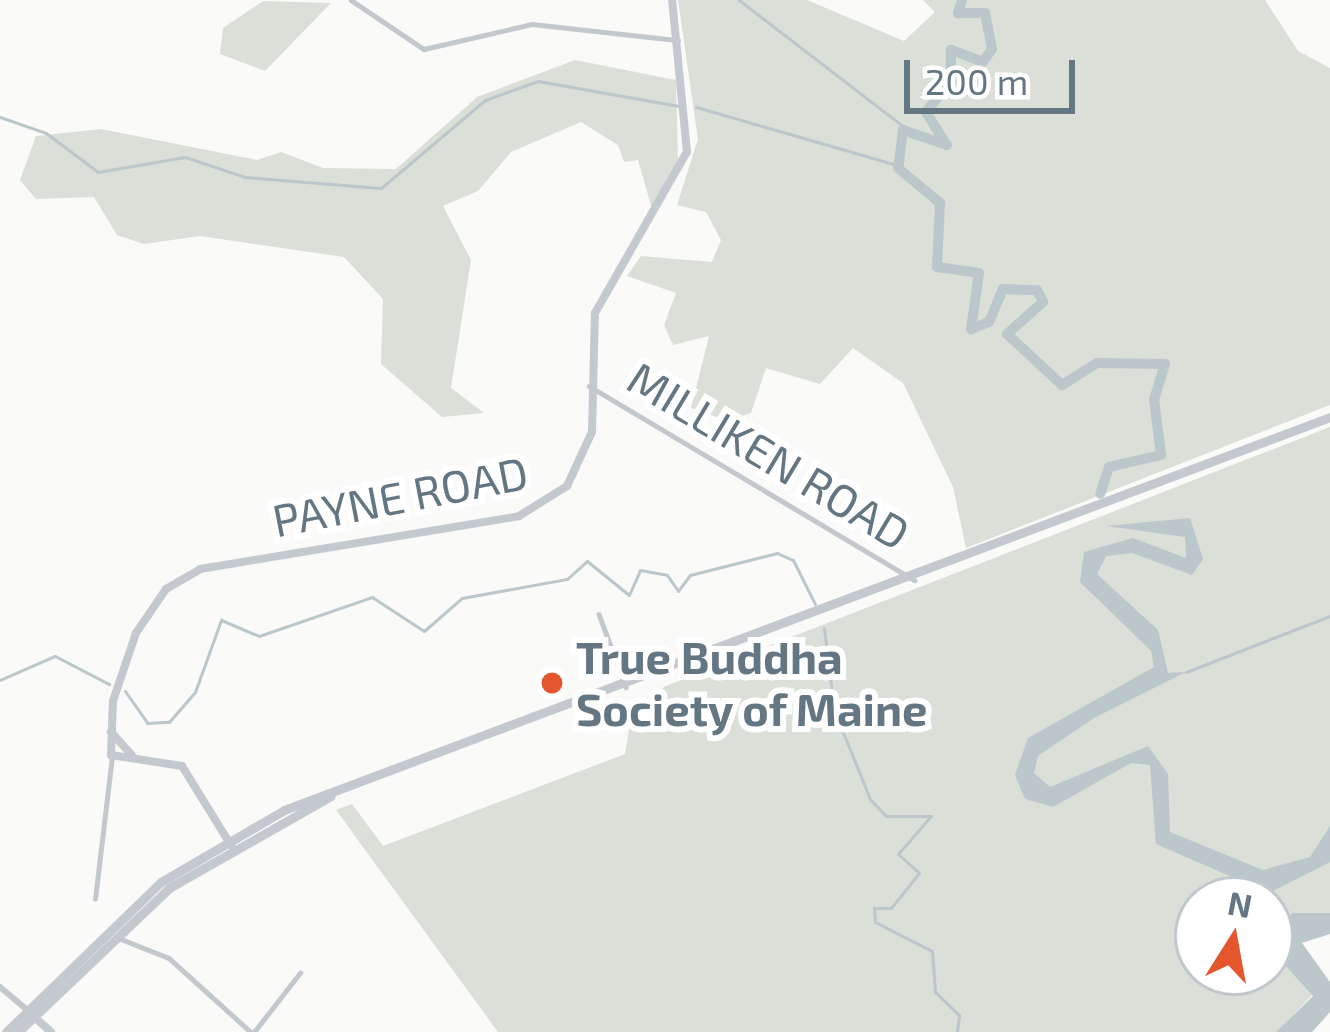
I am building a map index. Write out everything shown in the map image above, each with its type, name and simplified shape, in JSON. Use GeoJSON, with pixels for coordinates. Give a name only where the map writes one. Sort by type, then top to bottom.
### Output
{"type":"FeatureCollection","features":[{"type":"Feature","properties":{"kind":"main road","name":"PAYNE ROAD"},"geometry":{"type":"LineString","coordinates":[[112,757],[109,727],[132,643],[176,581],[541,507],[586,456],[595,313],[687,152],[672,0]]}},
{"type":"Feature","properties":{"kind":"main road"},"geometry":{"type":"LineString","coordinates":[[18,1032],[29,1013],[113,928],[230,842],[331,796],[915,580],[1330,417]]}},
{"type":"Feature","properties":{"kind":"main road"},"geometry":{"type":"LineString","coordinates":[[109,727],[140,758]]}},
{"type":"Feature","properties":{"kind":"main road"},"geometry":{"type":"LineString","coordinates":[[112,757],[140,758],[187,771],[230,842]]}},
{"type":"Feature","properties":{"kind":"main road"},"geometry":{"type":"LineString","coordinates":[[6,1032],[50,998],[113,928]]}},
{"type":"Feature","properties":{"kind":"main road"},"geometry":{"type":"LineString","coordinates":[[50,998],[54,1030]]}},
{"type":"Feature","properties":{"kind":"main road"},"geometry":{"type":"LineString","coordinates":[[29,1013],[54,1030]]}},
{"type":"Feature","properties":{"kind":"street"},"geometry":{"type":"LineString","coordinates":[[351,0],[428,49],[532,24],[678,40]]}},
{"type":"Feature","properties":{"kind":"street","name":"MILLIKEN ROAD"},"geometry":{"type":"LineString","coordinates":[[589,386],[915,580]]}},
{"type":"Feature","properties":{"kind":"street"},"geometry":{"type":"LineString","coordinates":[[599,614],[626,687]]}},
{"type":"Feature","properties":{"kind":"street"},"geometry":{"type":"LineString","coordinates":[[95,899],[112,757]]}},
{"type":"Feature","properties":{"kind":"street"},"geometry":{"type":"LineString","coordinates":[[113,928],[131,943],[169,958],[253,1032],[299,973]]}},
{"type":"Feature","properties":{"kind":"street"},"geometry":{"type":"LineString","coordinates":[[0,987],[29,1013]]}},
{"type":"Feature","properties":{"kind":"shaded area"},"geometry":{"type":"Polygon","coordinates":[[[678,0],[807,0],[904,41],[935,12],[923,0],[1265,0],[1298,51],[1330,68],[1330,405],[966,548],[953,487],[903,383],[853,348],[820,384],[766,368],[751,413],[728,421],[691,408],[709,336],[673,345],[664,325],[676,293],[627,276],[641,256],[712,262],[721,240],[706,212],[677,205],[698,139],[678,0]]]}},
{"type":"Feature","properties":{"kind":"shaded area"},"geometry":{"type":"Polygon","coordinates":[[[263,1],[331,3],[265,71],[220,54],[223,28],[263,1]]]}},
{"type":"Feature","properties":{"kind":"shaded area"},"geometry":{"type":"Polygon","coordinates":[[[575,60],[676,80],[678,162],[652,209],[638,160],[624,162],[618,145],[581,122],[511,152],[478,191],[443,206],[471,260],[451,388],[484,413],[442,417],[381,364],[383,299],[344,257],[200,236],[144,244],[117,235],[94,197],[36,199],[20,180],[36,136],[101,129],[257,160],[281,152],[323,168],[396,169],[477,97],[575,60]]]}},
{"type":"Feature","properties":{"kind":"shaded area"},"geometry":{"type":"Polygon","coordinates":[[[1330,427],[1330,913],[1294,919],[1294,876],[1174,876],[1174,996],[1294,996],[1294,964],[1314,993],[1277,1032],[498,1032],[336,810],[352,804],[383,846],[625,754],[633,706],[666,686],[1330,427]]]}},
{"type":"Feature","properties":{"kind":"shaded area"},"geometry":{"type":"Polygon","coordinates":[[[1190,518],[1203,559],[1192,575],[1132,553],[1106,556],[1097,574],[1158,630],[1168,673],[1186,672],[1094,718],[1038,756],[1034,773],[1050,787],[1148,746],[1168,774],[1170,832],[1263,870],[1310,857],[1330,826],[1330,862],[1294,880],[1294,876],[1230,876],[1156,844],[1150,765],[1131,763],[1053,807],[1025,799],[1015,775],[1028,738],[1154,667],[1151,651],[1080,582],[1084,552],[1133,538],[1186,558],[1185,537],[1107,526],[1190,518]]]}},
{"type":"Feature","properties":{"kind":"shaded area"},"geometry":{"type":"Polygon","coordinates":[[[1294,913],[1330,913],[1330,934],[1302,943],[1330,982],[1330,1012],[1312,1032],[1276,1032],[1313,996],[1294,975],[1294,913]]]}},
{"type":"Feature","properties":{"kind":"waterway"},"geometry":{"type":"LineString","coordinates":[[739,0],[909,131]]}},
{"type":"Feature","properties":{"kind":"waterway"},"geometry":{"type":"LineString","coordinates":[[962,0],[958,13],[985,13],[992,49],[983,62],[951,50],[951,81],[926,112],[947,145],[903,130],[898,168],[940,203],[937,267],[979,273],[971,329],[989,322],[1003,289],[1037,290],[1043,302],[1007,334],[1062,385],[1097,363],[1165,364],[1154,399],[1161,455],[1109,467],[1100,494]]}},
{"type":"Feature","properties":{"kind":"waterway"},"geometry":{"type":"LineString","coordinates":[[0,117],[46,133],[98,172],[185,157],[245,177],[381,188],[485,100],[538,81],[679,106]]}},
{"type":"Feature","properties":{"kind":"waterway"},"geometry":{"type":"LineString","coordinates":[[696,107],[897,165]]}},
{"type":"Feature","properties":{"kind":"waterway"},"geometry":{"type":"LineString","coordinates":[[125,691],[147,723],[169,722],[195,692],[221,620],[259,636],[372,597],[424,631],[462,598],[567,579],[587,561],[629,595],[640,570],[667,575],[678,591],[690,575],[777,553],[793,560],[815,604]]}},
{"type":"Feature","properties":{"kind":"waterway"},"geometry":{"type":"LineString","coordinates":[[1186,672],[1330,616]]}},
{"type":"Feature","properties":{"kind":"waterway"},"geometry":{"type":"LineString","coordinates":[[824,628],[834,710],[870,799],[886,816],[931,816],[898,854],[919,873],[891,908],[874,908],[875,922],[932,951],[935,992],[959,1015],[957,1032]]}},
{"type":"Feature","properties":{"kind":"waterway"},"geometry":{"type":"LineString","coordinates":[[0,680],[55,656],[109,684]]}},
{"type":"Feature","properties":{"kind":"place","name":"True Buddha Society of Maine"},"geometry":{"type":"Point","coordinates":[552,683]}}]}
